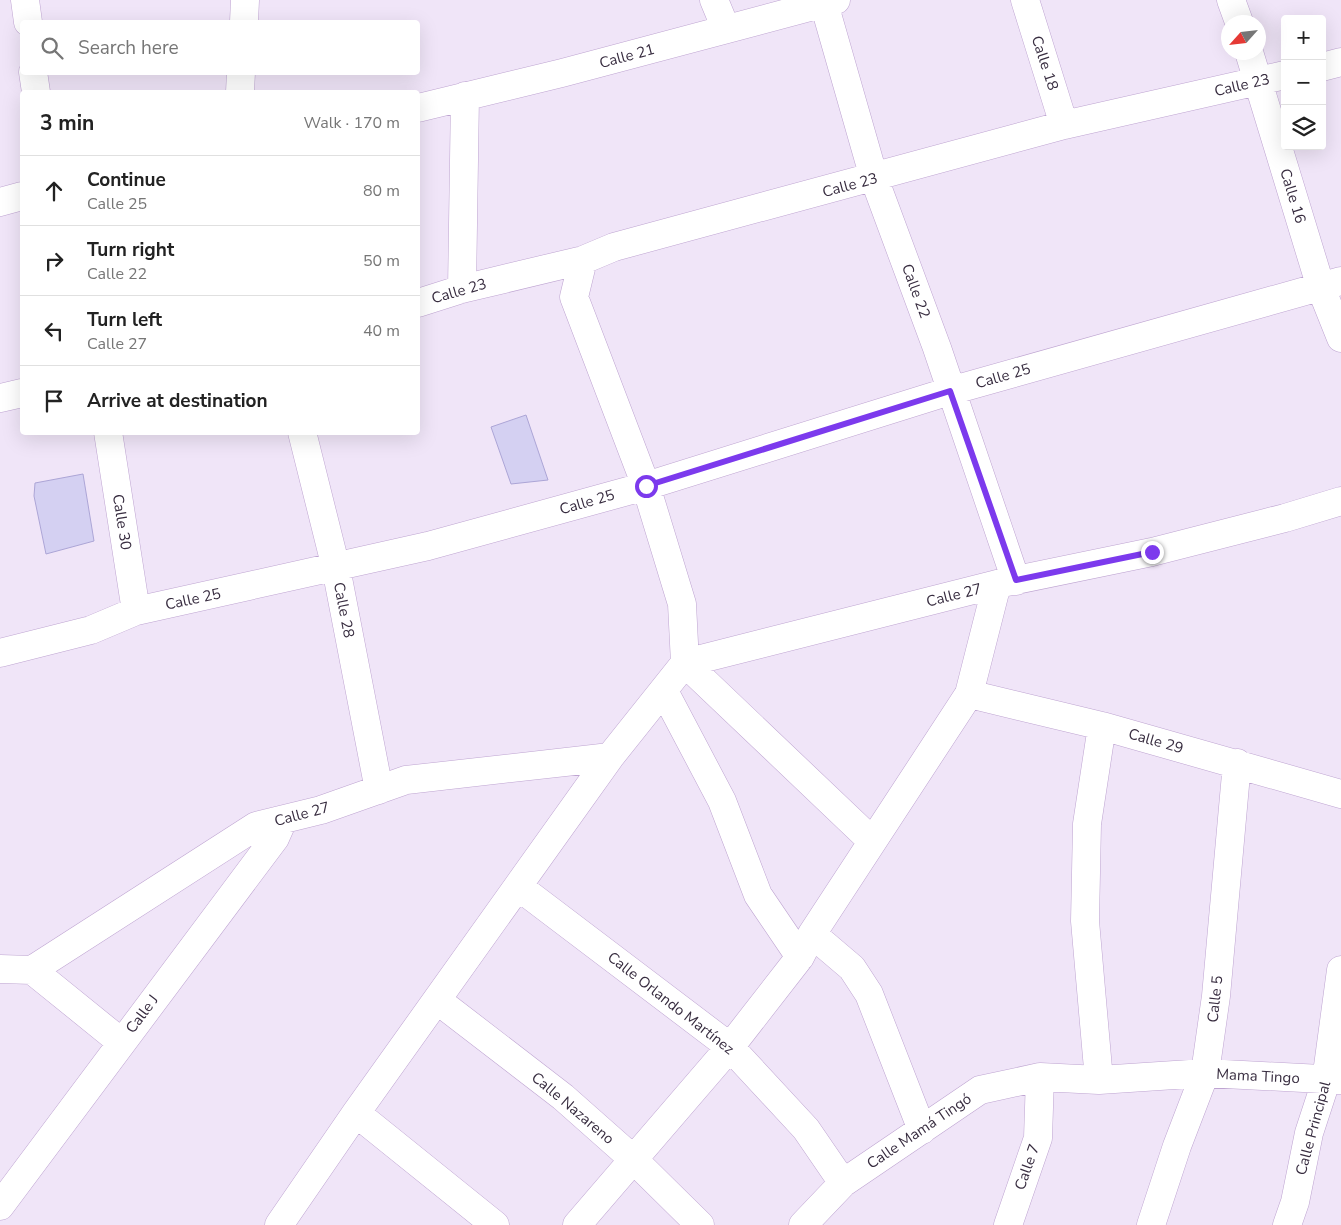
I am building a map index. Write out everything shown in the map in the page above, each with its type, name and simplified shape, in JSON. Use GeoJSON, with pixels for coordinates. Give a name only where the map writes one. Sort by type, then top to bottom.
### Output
{"type":"FeatureCollection","features":[{"type":"Feature","properties":{"kind":"street"},"geometry":{"type":"LineString","coordinates":[[25,0],[28,20]]}},
{"type":"Feature","properties":{"kind":"street"},"geometry":{"type":"LineString","coordinates":[[244,20],[245,0]]}},
{"type":"Feature","properties":{"kind":"street"},"geometry":{"type":"LineString","coordinates":[[714,0],[726,29]]}},
{"type":"Feature","properties":{"kind":"street","name":"Calle 18"},"geometry":{"type":"LineString","coordinates":[[1025,0],[1064,125]]}},
{"type":"Feature","properties":{"kind":"street"},"geometry":{"type":"LineString","coordinates":[[1231,0],[1236,15]]}},
{"type":"Feature","properties":{"kind":"street","name":"Calle 21"},"geometry":{"type":"LineString","coordinates":[[420,107],[562,73],[827,1]]}},
{"type":"Feature","properties":{"kind":"street","name":"Calle 22"},"geometry":{"type":"LineString","coordinates":[[827,1],[874,178],[937,348],[1006,582]]}},
{"type":"Feature","properties":{"kind":"street","name":"Calle 16"},"geometry":{"type":"LineString","coordinates":[[1251,60],[1331,284],[1341,338]]}},
{"type":"Feature","properties":{"kind":"street"},"geometry":{"type":"LineString","coordinates":[[1326,65],[1341,62]]}},
{"type":"Feature","properties":{"kind":"street"},"geometry":{"type":"LineString","coordinates":[[33,75],[36,90]]}},
{"type":"Feature","properties":{"kind":"street"},"geometry":{"type":"LineString","coordinates":[[240,90],[241,75]]}},
{"type":"Feature","properties":{"kind":"street","name":"Calle 23"},"geometry":{"type":"LineString","coordinates":[[420,302],[462,289],[582,260],[614,248],[1064,125],[1281,76]]}},
{"type":"Feature","properties":{"kind":"street"},"geometry":{"type":"LineString","coordinates":[[462,289],[465,96]]}},
{"type":"Feature","properties":{"kind":"street"},"geometry":{"type":"LineString","coordinates":[[0,202],[20,197]]}},
{"type":"Feature","properties":{"kind":"street"},"geometry":{"type":"LineString","coordinates":[[280,1225],[356,1113],[610,758],[685,663],[682,604],[646,486],[574,297],[582,260]]}},
{"type":"Feature","properties":{"kind":"street","name":"Calle 25"},"geometry":{"type":"LineString","coordinates":[[0,653],[90,630],[136,612],[428,546],[646,486],[950,391],[1331,284]]}},
{"type":"Feature","properties":{"kind":"street"},"geometry":{"type":"LineString","coordinates":[[0,398],[20,393]]}},
{"type":"Feature","properties":{"kind":"street","name":"Calle 30"},"geometry":{"type":"LineString","coordinates":[[108,435],[136,612]]}},
{"type":"Feature","properties":{"kind":"street","name":"Calle 28"},"geometry":{"type":"LineString","coordinates":[[303,435],[336,568],[379,790]]}},
{"type":"Feature","properties":{"kind":"street","name":"Calle 27"},"geometry":{"type":"LineString","coordinates":[[685,663],[1006,582],[1152,552],[1285,518],[1341,501]]}},
{"type":"Feature","properties":{"kind":"street"},"geometry":{"type":"LineString","coordinates":[[577,1225],[730,1047],[806,945],[969,694],[1006,582]]}},
{"type":"Feature","properties":{"kind":"street"},"geometry":{"type":"LineString","coordinates":[[685,663],[872,841]]}},
{"type":"Feature","properties":{"kind":"street"},"geometry":{"type":"LineString","coordinates":[[664,691],[722,801],[758,895],[806,945],[852,968],[869,994],[922,1130]]}},
{"type":"Feature","properties":{"kind":"street","name":"Calle 29"},"geometry":{"type":"LineString","coordinates":[[969,694],[1102,726],[1341,794]]}},
{"type":"Feature","properties":{"kind":"street"},"geometry":{"type":"LineString","coordinates":[[1099,1080],[1085,921],[1087,824],[1102,726]]}},
{"type":"Feature","properties":{"kind":"street","name":"Calle 27"},"geometry":{"type":"LineString","coordinates":[[32,970],[256,826],[283,820],[406,780],[610,758]]}},
{"type":"Feature","properties":{"kind":"street","name":"Calle 5"},"geometry":{"type":"LineString","coordinates":[[1151,1225],[1177,1146],[1205,1073],[1216,996],[1237,763]]}},
{"type":"Feature","properties":{"kind":"street","name":"Calle J"},"geometry":{"type":"LineString","coordinates":[[0,1206],[275,838],[283,820]]}},
{"type":"Feature","properties":{"kind":"street","name":"Calle Orlando Martínez"},"geometry":{"type":"LineString","coordinates":[[519,887],[730,1047],[806,1129],[843,1183]]}},
{"type":"Feature","properties":{"kind":"street"},"geometry":{"type":"LineString","coordinates":[[0,969],[32,970],[121,1042]]}},
{"type":"Feature","properties":{"kind":"street","name":"Calle Principal"},"geometry":{"type":"LineString","coordinates":[[1287,1225],[1295,1202],[1309,1133],[1334,1080],[1341,970]]}},
{"type":"Feature","properties":{"kind":"street","name":"Calle Nazareno"},"geometry":{"type":"LineString","coordinates":[[437,1000],[563,1097],[633,1159],[700,1225]]}},
{"type":"Feature","properties":{"kind":"street","name":"Calle Mamá Tingó"},"geometry":{"type":"LineString","coordinates":[[803,1225],[843,1183],[980,1090],[1040,1077],[1099,1080],[1205,1073]]}},
{"type":"Feature","properties":{"kind":"street","name":"Mama Tingo"},"geometry":{"type":"LineString","coordinates":[[1205,1073],[1334,1080]]}},
{"type":"Feature","properties":{"kind":"street","name":"Calle 7"},"geometry":{"type":"LineString","coordinates":[[1008,1225],[1038,1138],[1040,1077]]}},
{"type":"Feature","properties":{"kind":"street"},"geometry":{"type":"LineString","coordinates":[[356,1113],[495,1225]]}},
{"type":"Feature","properties":{"kind":"building"},"geometry":{"type":"Polygon","coordinates":[[[526,415],[548,480],[511,484],[491,427],[526,415]]]}},
{"type":"Feature","properties":{"kind":"building"},"geometry":{"type":"Polygon","coordinates":[[[83,474],[94,541],[46,554],[34,496],[35,483],[83,474]]]}},
{"type":"Feature","properties":{"kind":"route"},"geometry":{"type":"LineString","coordinates":[[646,486],[950,391],[1016,580],[1152,552]]}}]}
